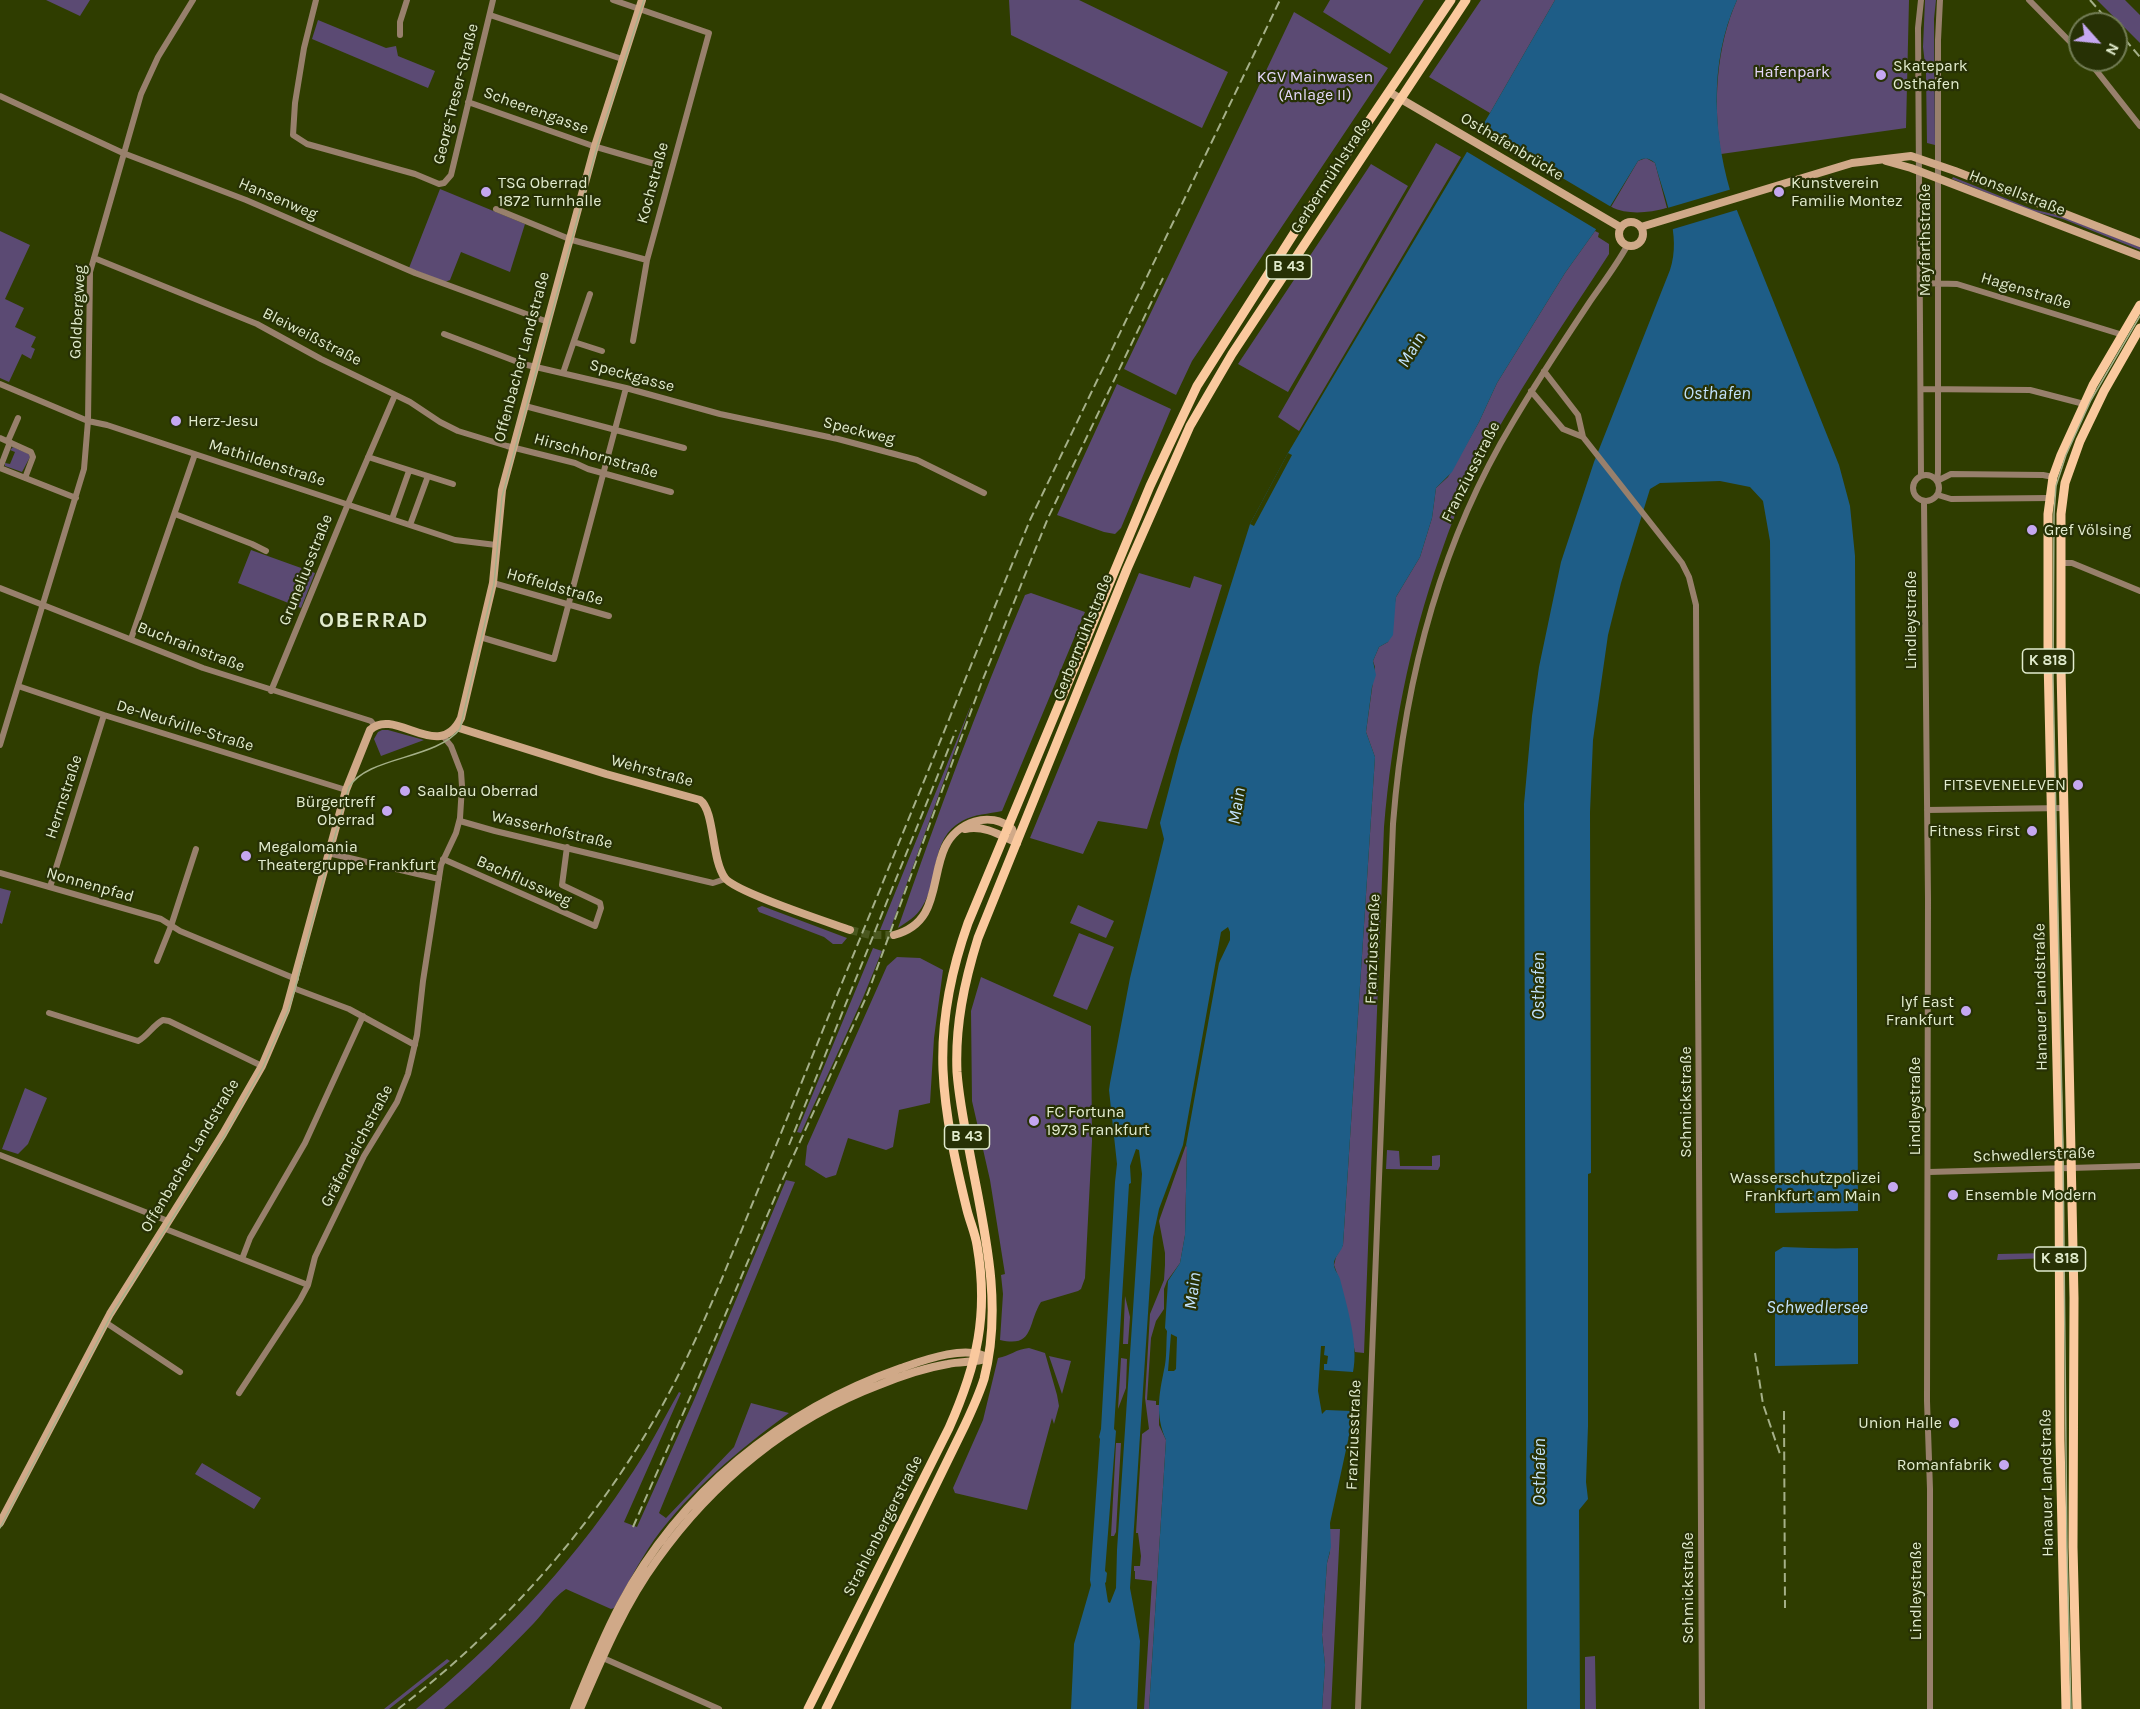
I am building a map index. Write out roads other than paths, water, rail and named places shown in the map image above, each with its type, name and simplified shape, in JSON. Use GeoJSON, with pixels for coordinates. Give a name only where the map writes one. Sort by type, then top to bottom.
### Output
{"type":"FeatureCollection","features":[{"type":"Feature","properties":{"kind":"main road","name":"Gerbermühlstraße"},"geometry":{"type":"LineString","coordinates":[[976,1357],[981,1310],[979,1262],[946,1104],[942,1039],[950,985],[968,922],[1170,440],[1216,354],[1311,205],[1451,0]]}},
{"type":"Feature","properties":{"kind":"main road","name":"Gerbermühlstraße"},"geometry":{"type":"LineString","coordinates":[[988,1358],[993,1310],[990,1266],[960,1103],[957,1073],[957,1031],[968,969],[981,930],[1136,547],[1190,426],[1232,354],[1466,0]]}},
{"type":"Feature","properties":{"kind":"main road","name":"Offenbacher Landstraße"},"geometry":{"type":"LineString","coordinates":[[456,727],[463,714],[493,583],[500,498],[595,146],[640,4]]}},
{"type":"Feature","properties":{"kind":"main road","name":"Osthafenbrücke"},"geometry":{"type":"LineString","coordinates":[[1389,92],[1620,227]]}},
{"type":"Feature","properties":{"kind":"main road","name":"Honsellstraße"},"geometry":{"type":"LineString","coordinates":[[1641,227],[1852,163],[1902,156],[1919,158],[1939,165],[2140,243]]}},
{"type":"Feature","properties":{"kind":"main road","name":"Honsellstraße"},"geometry":{"type":"LineString","coordinates":[[1883,160],[1919,171],[2140,256]]}},
{"type":"Feature","properties":{"kind":"main road"},"geometry":{"type":"LineString","coordinates":[[1626,246],[1619,238],[1620,227],[1625,222],[1633,221],[1641,227]]}},
{"type":"Feature","properties":{"kind":"main road","name":"Franziusstraße"},"geometry":{"type":"LineString","coordinates":[[1626,246],[1634,246],[1640,242],[1643,235],[1641,227]]}},
{"type":"Feature","properties":{"kind":"main road","name":"Hanauer Landstraße"},"geometry":{"type":"LineString","coordinates":[[2066,1709],[2059,1168],[2051,808],[2049,498],[2061,454],[2084,404],[2140,305]]}},
{"type":"Feature","properties":{"kind":"main road","name":"Hanauer Landstraße"},"geometry":{"type":"LineString","coordinates":[[2077,1709],[2073,1537],[2074,1298],[2064,808],[2061,514],[2064,487],[2072,459],[2089,420],[2140,328]]}},
{"type":"Feature","properties":{"kind":"main road"},"geometry":{"type":"LineString","coordinates":[[2049,498],[2064,487],[2053,477]]}},
{"type":"Feature","properties":{"kind":"main road"},"geometry":{"type":"LineString","coordinates":[[1125,544],[1136,547]]}},
{"type":"Feature","properties":{"kind":"main road"},"geometry":{"type":"LineString","coordinates":[[2048,580],[2061,563],[2049,545]]}},
{"type":"Feature","properties":{"kind":"main road"},"geometry":{"type":"LineString","coordinates":[[375,726],[387,724],[428,735],[443,736],[456,727]]}},
{"type":"Feature","properties":{"kind":"main road","name":"Offenbacher Landstraße"},"geometry":{"type":"LineString","coordinates":[[0,1523],[105,1322],[223,1134],[262,1066],[286,1010],[347,786],[366,737],[375,726]]}},
{"type":"Feature","properties":{"kind":"main road","name":"Wehrstraße"},"geometry":{"type":"LineString","coordinates":[[456,727],[606,774],[700,800],[706,807],[717,861],[725,879]]}},
{"type":"Feature","properties":{"kind":"main road"},"geometry":{"type":"LineString","coordinates":[[894,935],[914,925],[926,911],[934,893],[945,848],[959,831],[973,822],[984,819],[995,820],[1009,826],[1017,843]]}},
{"type":"Feature","properties":{"kind":"main road"},"geometry":{"type":"LineString","coordinates":[[959,831],[979,828],[1017,843]]}},
{"type":"Feature","properties":{"kind":"main road"},"geometry":{"type":"LineString","coordinates":[[725,879],[735,886],[850,930]]}},
{"type":"Feature","properties":{"kind":"main road"},"geometry":{"type":"LineString","coordinates":[[574,1709],[599,1656],[656,1560],[701,1506],[743,1465],[792,1429],[837,1403],[909,1374],[976,1357],[988,1358]]}},
{"type":"Feature","properties":{"kind":"main road","name":"Strahlenbergerstraße"},"geometry":{"type":"LineString","coordinates":[[808,1709],[949,1428],[976,1357]]}},
{"type":"Feature","properties":{"kind":"main road","name":"Strahlenbergerstraße"},"geometry":{"type":"LineString","coordinates":[[826,1709],[965,1425],[983,1382],[988,1358]]}},
{"type":"Feature","properties":{"kind":"main road"},"geometry":{"type":"LineString","coordinates":[[580,1709],[599,1656]]}},
{"type":"Feature","properties":{"kind":"street","name":"Goldbergweg"},"geometry":{"type":"LineString","coordinates":[[0,745],[85,463],[88,421],[90,272],[123,153],[148,77],[193,0]]}},
{"type":"Feature","properties":{"kind":"street","name":"Georg-Treser-Straße"},"geometry":{"type":"LineString","coordinates":[[316,0],[304,48],[295,103],[292,127],[295,138],[307,144],[415,174],[440,184],[451,175],[493,0]]}},
{"type":"Feature","properties":{"kind":"street"},"geometry":{"type":"LineString","coordinates":[[400,35],[400,22],[407,0]]}},
{"type":"Feature","properties":{"kind":"street"},"geometry":{"type":"LineString","coordinates":[[613,0],[640,4]]}},
{"type":"Feature","properties":{"kind":"street","name":"Mayfarthstraße"},"geometry":{"type":"LineString","coordinates":[[1920,0],[1918,28],[1921,476]]}},
{"type":"Feature","properties":{"kind":"street","name":"Mayfarthstraße"},"geometry":{"type":"LineString","coordinates":[[1937,480],[1938,23],[1940,0]]}},
{"type":"Feature","properties":{"kind":"street"},"geometry":{"type":"LineString","coordinates":[[2029,0],[2068,40]]}},
{"type":"Feature","properties":{"kind":"street","name":"Kochstraße"},"geometry":{"type":"LineString","coordinates":[[633,341],[647,260],[709,33],[640,4]]}},
{"type":"Feature","properties":{"kind":"street"},"geometry":{"type":"LineString","coordinates":[[490,15],[622,59]]}},
{"type":"Feature","properties":{"kind":"street"},"geometry":{"type":"LineString","coordinates":[[2097,72],[2140,126]]}},
{"type":"Feature","properties":{"kind":"street","name":"Hansenweg"},"geometry":{"type":"LineString","coordinates":[[0,96],[123,153],[246,200],[415,273],[548,322]]}},
{"type":"Feature","properties":{"kind":"street","name":"Scheerengasse"},"geometry":{"type":"LineString","coordinates":[[468,102],[655,164]]}},
{"type":"Feature","properties":{"kind":"street"},"geometry":{"type":"LineString","coordinates":[[495,209],[570,239],[647,260]]}},
{"type":"Feature","properties":{"kind":"street","name":"Franziusstraße"},"geometry":{"type":"LineString","coordinates":[[1358,1709],[1392,836],[1399,758],[1419,654],[1446,563],[1480,481],[1531,391],[1626,246]]}},
{"type":"Feature","properties":{"kind":"street","name":"Bleiweißstraße"},"geometry":{"type":"LineString","coordinates":[[94,258],[257,324],[395,395],[440,422],[513,448]]}},
{"type":"Feature","properties":{"kind":"street","name":"Hagenstraße"},"geometry":{"type":"LineString","coordinates":[[1920,283],[1957,284],[2123,335]]}},
{"type":"Feature","properties":{"kind":"street"},"geometry":{"type":"LineString","coordinates":[[563,373],[590,294]]}},
{"type":"Feature","properties":{"kind":"street","name":"Speckgasse"},"geometry":{"type":"LineString","coordinates":[[444,334],[536,367],[626,388],[720,414]]}},
{"type":"Feature","properties":{"kind":"street"},"geometry":{"type":"LineString","coordinates":[[574,342],[602,351]]}},
{"type":"Feature","properties":{"kind":"street"},"geometry":{"type":"LineString","coordinates":[[1544,371],[1578,415],[1583,437]]}},
{"type":"Feature","properties":{"kind":"street","name":"Mathildenstraße"},"geometry":{"type":"LineString","coordinates":[[0,384],[88,421],[107,424],[455,540],[496,545]]}},
{"type":"Feature","properties":{"kind":"street"},"geometry":{"type":"LineString","coordinates":[[480,637],[554,659],[626,388]]}},
{"type":"Feature","properties":{"kind":"street"},"geometry":{"type":"LineString","coordinates":[[1921,389],[2030,390],[2084,404]]}},
{"type":"Feature","properties":{"kind":"street"},"geometry":{"type":"LineString","coordinates":[[1531,391],[1563,429],[1583,437]]}},
{"type":"Feature","properties":{"kind":"street","name":"Gruneliusstraße"},"geometry":{"type":"LineString","coordinates":[[271,691],[395,395]]}},
{"type":"Feature","properties":{"kind":"street"},"geometry":{"type":"LineString","coordinates":[[525,406],[684,448]]}},
{"type":"Feature","properties":{"kind":"street","name":"Speckweg"},"geometry":{"type":"LineString","coordinates":[[720,414],[838,439],[917,460],[984,493]]}},
{"type":"Feature","properties":{"kind":"street"},"geometry":{"type":"LineString","coordinates":[[18,418],[0,468],[76,498]]}},
{"type":"Feature","properties":{"kind":"street","name":"Schmickstraße"},"geometry":{"type":"LineString","coordinates":[[1583,437],[1682,563],[1694,591],[1697,621],[1702,1709]]}},
{"type":"Feature","properties":{"kind":"street"},"geometry":{"type":"LineString","coordinates":[[0,438],[31,452],[33,457],[25,478]]}},
{"type":"Feature","properties":{"kind":"street","name":"Hirschhornstraße"},"geometry":{"type":"LineString","coordinates":[[513,448],[574,463],[603,474],[671,492]]}},
{"type":"Feature","properties":{"kind":"street"},"geometry":{"type":"LineString","coordinates":[[131,639],[195,454]]}},
{"type":"Feature","properties":{"kind":"street"},"geometry":{"type":"LineString","coordinates":[[368,457],[453,484]]}},
{"type":"Feature","properties":{"kind":"street"},"geometry":{"type":"LineString","coordinates":[[392,519],[409,471]]}},
{"type":"Feature","properties":{"kind":"street"},"geometry":{"type":"LineString","coordinates":[[1937,480],[1951,474],[2053,477]]}},
{"type":"Feature","properties":{"kind":"street"},"geometry":{"type":"LineString","coordinates":[[1929,475],[1937,480],[1940,486],[1938,495],[1930,501],[1918,500],[1913,492],[1914,482],[1921,476],[1929,475]]}},
{"type":"Feature","properties":{"kind":"street"},"geometry":{"type":"LineString","coordinates":[[410,525],[428,476]]}},
{"type":"Feature","properties":{"kind":"street"},"geometry":{"type":"LineString","coordinates":[[1938,495],[1951,499],[2049,498]]}},
{"type":"Feature","properties":{"kind":"street","name":"Lindleystraße"},"geometry":{"type":"LineString","coordinates":[[1924,502],[1930,1709]]}},
{"type":"Feature","properties":{"kind":"street"},"geometry":{"type":"LineString","coordinates":[[174,514],[266,551]]}},
{"type":"Feature","properties":{"kind":"street"},"geometry":{"type":"LineString","coordinates":[[2061,563],[2072,563],[2140,591]]}},
{"type":"Feature","properties":{"kind":"street","name":"Hoffeldstraße"},"geometry":{"type":"LineString","coordinates":[[493,583],[609,616]]}},
{"type":"Feature","properties":{"kind":"street","name":"Buchrainstraße"},"geometry":{"type":"LineString","coordinates":[[0,588],[203,668],[371,721],[375,726]]}},
{"type":"Feature","properties":{"kind":"street","name":"De-Neufville-Straße"},"geometry":{"type":"LineString","coordinates":[[18,686],[104,715],[347,786]]}},
{"type":"Feature","properties":{"kind":"street","name":"Herrnstraße"},"geometry":{"type":"LineString","coordinates":[[50,887],[104,715]]}},
{"type":"Feature","properties":{"kind":"street"},"geometry":{"type":"LineString","coordinates":[[443,736],[451,746],[460,772],[462,786],[460,821]]}},
{"type":"Feature","properties":{"kind":"street"},"geometry":{"type":"LineString","coordinates":[[1927,810],[2064,808]]}},
{"type":"Feature","properties":{"kind":"street","name":"Wasserhofstraße"},"geometry":{"type":"LineString","coordinates":[[460,821],[713,882],[725,879]]}},
{"type":"Feature","properties":{"kind":"street","name":"Gräfendeichstraße"},"geometry":{"type":"LineString","coordinates":[[239,1393],[300,1300],[308,1285],[315,1257],[364,1156],[404,1088],[415,1046],[443,859],[460,821]]}},
{"type":"Feature","properties":{"kind":"street","name":"Bachflussweg"},"geometry":{"type":"LineString","coordinates":[[443,859],[595,926],[601,908],[600,903],[562,885],[567,847]]}},
{"type":"Feature","properties":{"kind":"street"},"geometry":{"type":"LineString","coordinates":[[157,961],[196,849]]}},
{"type":"Feature","properties":{"kind":"street"},"geometry":{"type":"LineString","coordinates":[[328,853],[439,879]]}},
{"type":"Feature","properties":{"kind":"street","name":"Nonnenpfad"},"geometry":{"type":"LineString","coordinates":[[0,873],[161,919],[180,931],[331,1001],[415,1046]]}},
{"type":"Feature","properties":{"kind":"street"},"geometry":{"type":"LineString","coordinates":[[49,1012],[138,1041],[143,1039],[155,1024],[163,1020],[169,1021],[262,1066]]}},
{"type":"Feature","properties":{"kind":"street"},"geometry":{"type":"LineString","coordinates":[[242,1259],[250,1238],[304,1143],[363,1017]]}},
{"type":"Feature","properties":{"kind":"street"},"geometry":{"type":"LineString","coordinates":[[0,1155],[308,1285]]}},
{"type":"Feature","properties":{"kind":"street","name":"Schwedlerstraße"},"geometry":{"type":"LineString","coordinates":[[1929,1172],[2140,1166]]}},
{"type":"Feature","properties":{"kind":"street"},"geometry":{"type":"LineString","coordinates":[[105,1322],[180,1372]]}},
{"type":"Feature","properties":{"kind":"street"},"geometry":{"type":"LineString","coordinates":[[599,1656],[719,1709]]}},
{"type":"Feature","properties":{"kind":"water"},"geometry":{"type":"Polygon","coordinates":[[[1555,0],[1737,0],[1721,49],[1718,75],[1718,127],[1727,178],[1734,203],[1839,465],[1850,506],[1855,556],[1858,1211],[1775,1213],[1770,541],[1763,501],[1750,487],[1720,481],[1660,483],[1650,489],[1621,583],[1608,635],[1593,740],[1590,812],[1591,1173],[1588,1174],[1586,1482],[1588,1499],[1579,1510],[1580,1709],[1527,1709],[1524,804],[1539,667],[1561,562],[1594,462],[1670,270],[1673,257],[1673,230],[1655,163],[1649,159],[1643,159],[1638,161],[1595,231],[1565,273],[1497,383],[1452,472],[1436,488],[1432,518],[1420,557],[1396,597],[1393,635],[1388,642],[1379,647],[1373,661],[1376,675],[1372,687],[1366,732],[1375,757],[1343,1245],[1334,1264],[1349,1313],[1354,1362],[1353,1372],[1324,1370],[1328,1356],[1324,1355],[1325,1346],[1321,1346],[1318,1391],[1322,1414],[1326,1410],[1351,1411],[1351,1427],[1330,1523],[1331,1547],[1327,1563],[1322,1635],[1325,1665],[1322,1709],[1149,1709],[1166,1440],[1160,1422],[1159,1405],[1166,1356],[1168,1281],[1180,1263],[1185,1235],[1186,1145],[1219,963],[1230,940],[1228,927],[1221,932],[1183,1145],[1159,1209],[1153,1237],[1130,1588],[1140,1641],[1137,1709],[1071,1709],[1074,1644],[1091,1585],[1101,1429],[1117,1164],[1109,1090],[1130,978],[1164,839],[1160,823],[1180,747],[1250,524],[1288,453],[1555,0]],[[1136,1149],[1130,1166],[1131,1183],[1129,1184],[1114,1429],[1116,1431],[1105,1571],[1107,1573],[1105,1583],[1110,1603],[1116,1588],[1142,1174],[1139,1150],[1136,1149]],[[1171,1334],[1168,1371],[1174,1371],[1176,1369],[1177,1337],[1171,1334]]]}},
{"type":"Feature","properties":{"kind":"water","name":"Schwedlersee"},"geometry":{"type":"Polygon","coordinates":[[[1783,1247],[1858,1248],[1858,1364],[1775,1366],[1775,1252],[1783,1247]]]}},
{"type":"Feature","properties":{"kind":"tunnel"},"geometry":{"type":"LineString","coordinates":[[850,930],[870,935],[894,935]]}},
{"type":"Feature","properties":{"kind":"tram line"},"geometry":{"type":"LineString","coordinates":[[0,1528],[112,1314],[225,1135],[263,1067],[288,1011],[295,989],[349,787],[358,777],[371,769],[435,747],[460,729],[494,584],[502,497],[597,147],[644,0]]}},
{"type":"Feature","properties":{"kind":"tram line"},"geometry":{"type":"LineString","coordinates":[[2071,1709],[2053,677],[2054,514],[2056,486],[2066,455],[2091,400],[2140,316]]}},
{"type":"Feature","properties":{"kind":"railway"},"geometry":{"type":"LineString","coordinates":[[398,1709],[472,1646],[507,1612],[572,1540],[629,1461],[673,1385],[723,1276],[1030,520],[1280,0]]}},
{"type":"Feature","properties":{"kind":"railway"},"geometry":{"type":"LineString","coordinates":[[2090,0],[2100,12]]}},
{"type":"Feature","properties":{"kind":"railway"},"geometry":{"type":"LineString","coordinates":[[2128,43],[2140,57]]}},
{"type":"Feature","properties":{"kind":"railway"},"geometry":{"type":"LineString","coordinates":[[633,1527],[781,1183],[868,993],[981,684],[1048,518],[1163,278]]}},
{"type":"Feature","properties":{"kind":"railway"},"geometry":{"type":"LineString","coordinates":[[789,1145],[956,730]]}},
{"type":"Feature","properties":{"kind":"railway"},"geometry":{"type":"LineString","coordinates":[[1755,1353],[1763,1404],[1780,1454]]}},
{"type":"Feature","properties":{"kind":"railway"},"geometry":{"type":"LineString","coordinates":[[1784,1411],[1785,1608]]}},
{"type":"Feature","properties":{"kind":"place","name":"Skatepark Osthafen"},"geometry":{"type":"Point","coordinates":[1881,75]}},
{"type":"Feature","properties":{"kind":"place","name":"TSG Oberrad 1872 Turnhalle"},"geometry":{"type":"Point","coordinates":[486,192]}},
{"type":"Feature","properties":{"kind":"place","name":"Kunstverein Familie Montez"},"geometry":{"type":"Point","coordinates":[1779,192]}},
{"type":"Feature","properties":{"kind":"place","name":"Herz-Jesu"},"geometry":{"type":"Point","coordinates":[176,421]}},
{"type":"Feature","properties":{"kind":"place","name":"Gref Völsing"},"geometry":{"type":"Point","coordinates":[2032,530]}},
{"type":"Feature","properties":{"kind":"place","name":"FITSEVENELEVEN"},"geometry":{"type":"Point","coordinates":[2078,785]}},
{"type":"Feature","properties":{"kind":"place","name":"Saalbau Oberrad"},"geometry":{"type":"Point","coordinates":[405,791]}},
{"type":"Feature","properties":{"kind":"place","name":"Bürgertreff Oberrad"},"geometry":{"type":"Point","coordinates":[387,811]}},
{"type":"Feature","properties":{"kind":"place","name":"Fitness First"},"geometry":{"type":"Point","coordinates":[2032,831]}},
{"type":"Feature","properties":{"kind":"place","name":"Megalomania Theatergruppe Frankfurt"},"geometry":{"type":"Point","coordinates":[246,856]}},
{"type":"Feature","properties":{"kind":"place","name":"lyf East Frankfurt"},"geometry":{"type":"Point","coordinates":[1966,1011]}},
{"type":"Feature","properties":{"kind":"place","name":"FC Fortuna 1973 Frankfurt"},"geometry":{"type":"Point","coordinates":[1034,1121]}},
{"type":"Feature","properties":{"kind":"place","name":"Wasserschutzpolizei Frankfurt am Main"},"geometry":{"type":"Point","coordinates":[1893,1187]}},
{"type":"Feature","properties":{"kind":"place","name":"Ensemble Modern"},"geometry":{"type":"Point","coordinates":[1953,1195]}},
{"type":"Feature","properties":{"kind":"place","name":"Union Halle"},"geometry":{"type":"Point","coordinates":[1954,1423]}},
{"type":"Feature","properties":{"kind":"place","name":"Romanfabrik"},"geometry":{"type":"Point","coordinates":[2004,1465]}},
{"type":"Feature","properties":{"kind":"district","name":"OBERRAD"},"geometry":{"type":"Point","coordinates":[374,621]}},
{"type":"Feature","properties":{"kind":"park label","name":"Hafenpark"},"geometry":{"type":"Point","coordinates":[1792,72]}},
{"type":"Feature","properties":{"kind":"park label","name":"KGV Mainwasen (Anlage II)"},"geometry":{"type":"Point","coordinates":[1315,86]}},
{"type":"Feature","properties":{"kind":"water label","name":"Main"},"geometry":{"type":"Point","coordinates":[1412,350]}},
{"type":"Feature","properties":{"kind":"water label","name":"Osthafen"},"geometry":{"type":"Point","coordinates":[1717,394]}},
{"type":"Feature","properties":{"kind":"water label","name":"Main"},"geometry":{"type":"Point","coordinates":[1237,806]}},
{"type":"Feature","properties":{"kind":"water label","name":"Osthafen"},"geometry":{"type":"Point","coordinates":[1539,986]}},
{"type":"Feature","properties":{"kind":"water label","name":"Main"},"geometry":{"type":"Point","coordinates":[1193,1291]}},
{"type":"Feature","properties":{"kind":"water label","name":"Osthafen"},"geometry":{"type":"Point","coordinates":[1540,1472]}}]}
